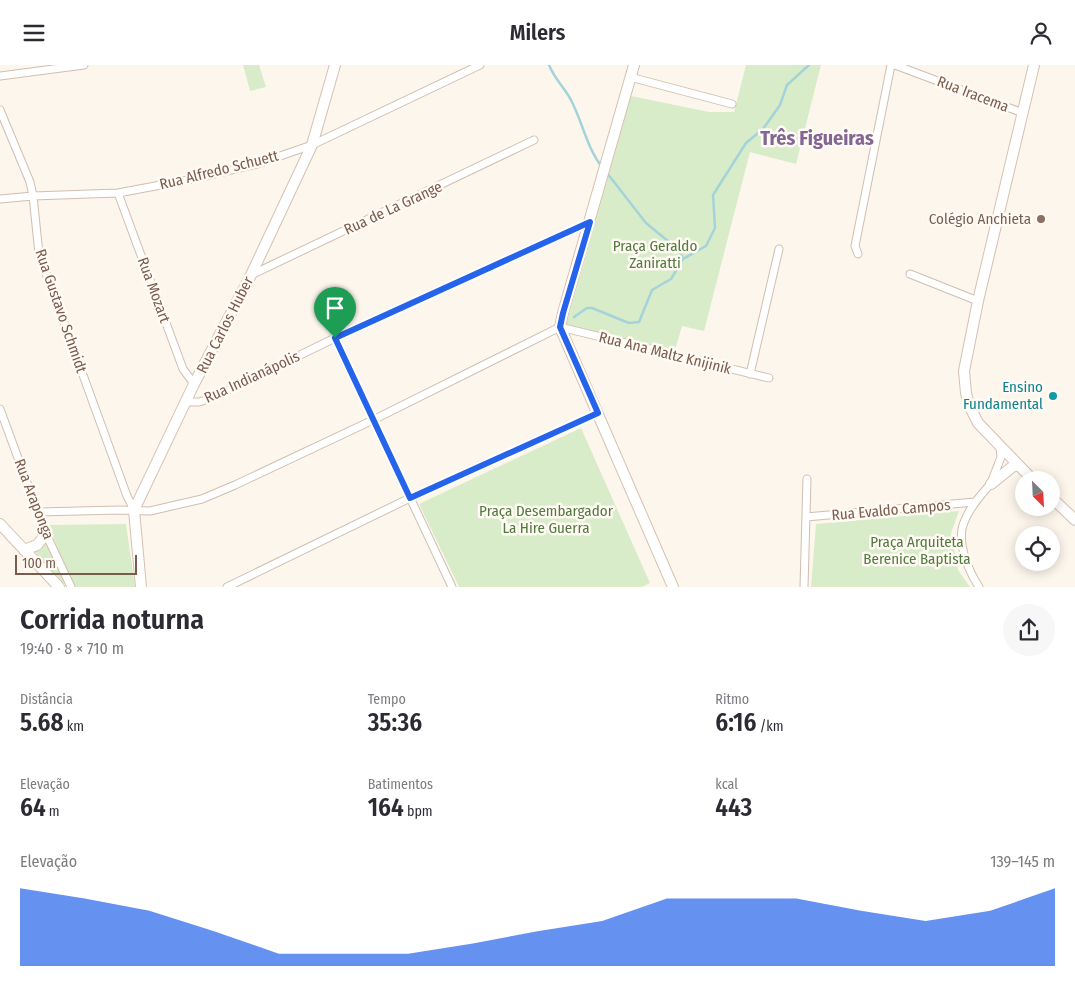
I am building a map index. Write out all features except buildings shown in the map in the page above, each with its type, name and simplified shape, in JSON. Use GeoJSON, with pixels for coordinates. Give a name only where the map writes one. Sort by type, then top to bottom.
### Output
{"type":"FeatureCollection","features":[{"type":"Feature","properties":{"kind":"street"},"geometry":{"type":"LineString","coordinates":[[0,76],[84,65]]}},
{"type":"Feature","properties":{"kind":"street","name":"Rua Carlos Huber"},"geometry":{"type":"LineString","coordinates":[[134,510],[185,402],[251,275],[312,145],[336,65]]}},
{"type":"Feature","properties":{"kind":"street","name":"Rua Alfredo Schuett"},"geometry":{"type":"LineString","coordinates":[[0,199],[33,195],[118,193],[193,179],[257,164],[312,145],[480,65]]}},
{"type":"Feature","properties":{"kind":"street"},"geometry":{"type":"LineString","coordinates":[[634,65],[560,327],[672,587]]}},
{"type":"Feature","properties":{"kind":"street"},"geometry":{"type":"LineString","coordinates":[[858,254],[855,246],[891,65]]}},
{"type":"Feature","properties":{"kind":"street","name":"Rua Iracema"},"geometry":{"type":"LineString","coordinates":[[895,65],[1023,113]]}},
{"type":"Feature","properties":{"kind":"street"},"geometry":{"type":"LineString","coordinates":[[1024,471],[978,423],[969,405],[964,371],[978,301],[1034,65]]}},
{"type":"Feature","properties":{"kind":"street"},"geometry":{"type":"LineString","coordinates":[[630,77],[732,104]]}},
{"type":"Feature","properties":{"kind":"street","name":"Rua Gustavo Schmidt"},"geometry":{"type":"LineString","coordinates":[[0,110],[30,182],[39,253],[127,496],[134,510]]}},
{"type":"Feature","properties":{"kind":"street","name":"Rua de La Grange"},"geometry":{"type":"LineString","coordinates":[[251,275],[534,140]]}},
{"type":"Feature","properties":{"kind":"street","name":"Rua Mozart"},"geometry":{"type":"LineString","coordinates":[[118,193],[183,369],[194,384]]}},
{"type":"Feature","properties":{"kind":"street","name":"Rua Indianápolis"},"geometry":{"type":"LineString","coordinates":[[185,402],[199,402],[212,397],[335,338],[590,222]]}},
{"type":"Feature","properties":{"kind":"street"},"geometry":{"type":"LineString","coordinates":[[750,373],[779,249]]}},
{"type":"Feature","properties":{"kind":"street"},"geometry":{"type":"LineString","coordinates":[[910,274],[978,301]]}},
{"type":"Feature","properties":{"kind":"street"},"geometry":{"type":"LineString","coordinates":[[38,512],[150,511],[202,499],[373,420],[560,327]]}},
{"type":"Feature","properties":{"kind":"street","name":"Rua Ana Maltz Knijinik"},"geometry":{"type":"LineString","coordinates":[[560,327],[769,379]]}},
{"type":"Feature","properties":{"kind":"street"},"geometry":{"type":"LineString","coordinates":[[335,338],[452,587]]}},
{"type":"Feature","properties":{"kind":"street","name":"Rua Araponga"},"geometry":{"type":"LineString","coordinates":[[0,409],[46,534],[72,587]]}},
{"type":"Feature","properties":{"kind":"street"},"geometry":{"type":"LineString","coordinates":[[227,587],[410,498],[598,413]]}},
{"type":"Feature","properties":{"kind":"street"},"geometry":{"type":"LineString","coordinates":[[991,484],[1001,457],[1000,446]]}},
{"type":"Feature","properties":{"kind":"street"},"geometry":{"type":"LineString","coordinates":[[979,587],[970,573],[965,558],[962,542],[964,521],[975,502],[1006,465],[1008,455]]}},
{"type":"Feature","properties":{"kind":"street"},"geometry":{"type":"LineString","coordinates":[[991,484],[1012,467],[1018,465]]}},
{"type":"Feature","properties":{"kind":"street"},"geometry":{"type":"LineString","coordinates":[[804,587],[807,479]]}},
{"type":"Feature","properties":{"kind":"street","name":"Rua Evaldo Campos"},"geometry":{"type":"LineString","coordinates":[[806,517],[975,502]]}},
{"type":"Feature","properties":{"kind":"street"},"geometry":{"type":"LineString","coordinates":[[1060,506],[1075,521]]}},
{"type":"Feature","properties":{"kind":"street"},"geometry":{"type":"LineString","coordinates":[[134,510],[141,587]]}},
{"type":"Feature","properties":{"kind":"street"},"geometry":{"type":"LineString","coordinates":[[0,524],[58,587]]}},
{"type":"Feature","properties":{"kind":"street"},"geometry":{"type":"LineString","coordinates":[[24,550],[37,545],[46,534]]}},
{"type":"Feature","properties":{"kind":"green space"},"geometry":{"type":"Polygon","coordinates":[[[243,65],[259,65],[266,87],[250,91],[243,65]]]}},
{"type":"Feature","properties":{"kind":"green space","name":"Praça Geraldo Zaniratti"},"geometry":{"type":"Polygon","coordinates":[[[746,65],[821,65],[796,164],[750,152],[704,331],[682,326],[675,350],[566,325],[631,96],[709,112],[734,112],[746,65]]]}},
{"type":"Feature","properties":{"kind":"green space","name":"Praça Desembargador La Hire Guerra"},"geometry":{"type":"Polygon","coordinates":[[[581,428],[650,583],[642,587],[459,587],[419,504],[581,428]]]}},
{"type":"Feature","properties":{"kind":"green space","name":"Praça Arquiteta Berenice Baptista"},"geometry":{"type":"Polygon","coordinates":[[[959,511],[951,533],[958,570],[970,587],[811,587],[816,524],[959,511]]]}},
{"type":"Feature","properties":{"kind":"green space"},"geometry":{"type":"Polygon","coordinates":[[[126,524],[135,587],[74,587],[48,525],[126,524]]]}},
{"type":"Feature","properties":{"kind":"green space"},"geometry":{"type":"Polygon","coordinates":[[[47,540],[65,585],[34,551],[43,546],[47,540]]]}},
{"type":"Feature","properties":{"kind":"waterway"},"geometry":{"type":"LineString","coordinates":[[549,65],[572,102],[589,144],[602,167]]}},
{"type":"Feature","properties":{"kind":"waterway"},"geometry":{"type":"LineString","coordinates":[[683,259],[706,246],[715,228],[713,195],[746,143],[763,129],[780,105],[787,85],[809,65]]}},
{"type":"Feature","properties":{"kind":"waterway"},"geometry":{"type":"LineString","coordinates":[[574,317],[587,308],[592,308],[629,323],[639,322],[652,290],[671,279],[683,259],[679,250],[646,223],[607,173]]}},
{"type":"Feature","properties":{"kind":"place","name":"Colégio Anchieta"},"geometry":{"type":"Point","coordinates":[1041,219]}},
{"type":"Feature","properties":{"kind":"place","name":"Ensino Fundamental"},"geometry":{"type":"Point","coordinates":[1053,396]}},
{"type":"Feature","properties":{"kind":"district","name":"Três Figueiras"},"geometry":{"type":"Point","coordinates":[817,138]}},
{"type":"Feature","properties":{"kind":"route"},"geometry":{"type":"LineString","coordinates":[[590,222],[560,327],[598,413],[410,498],[335,338],[590,222]]}}]}
